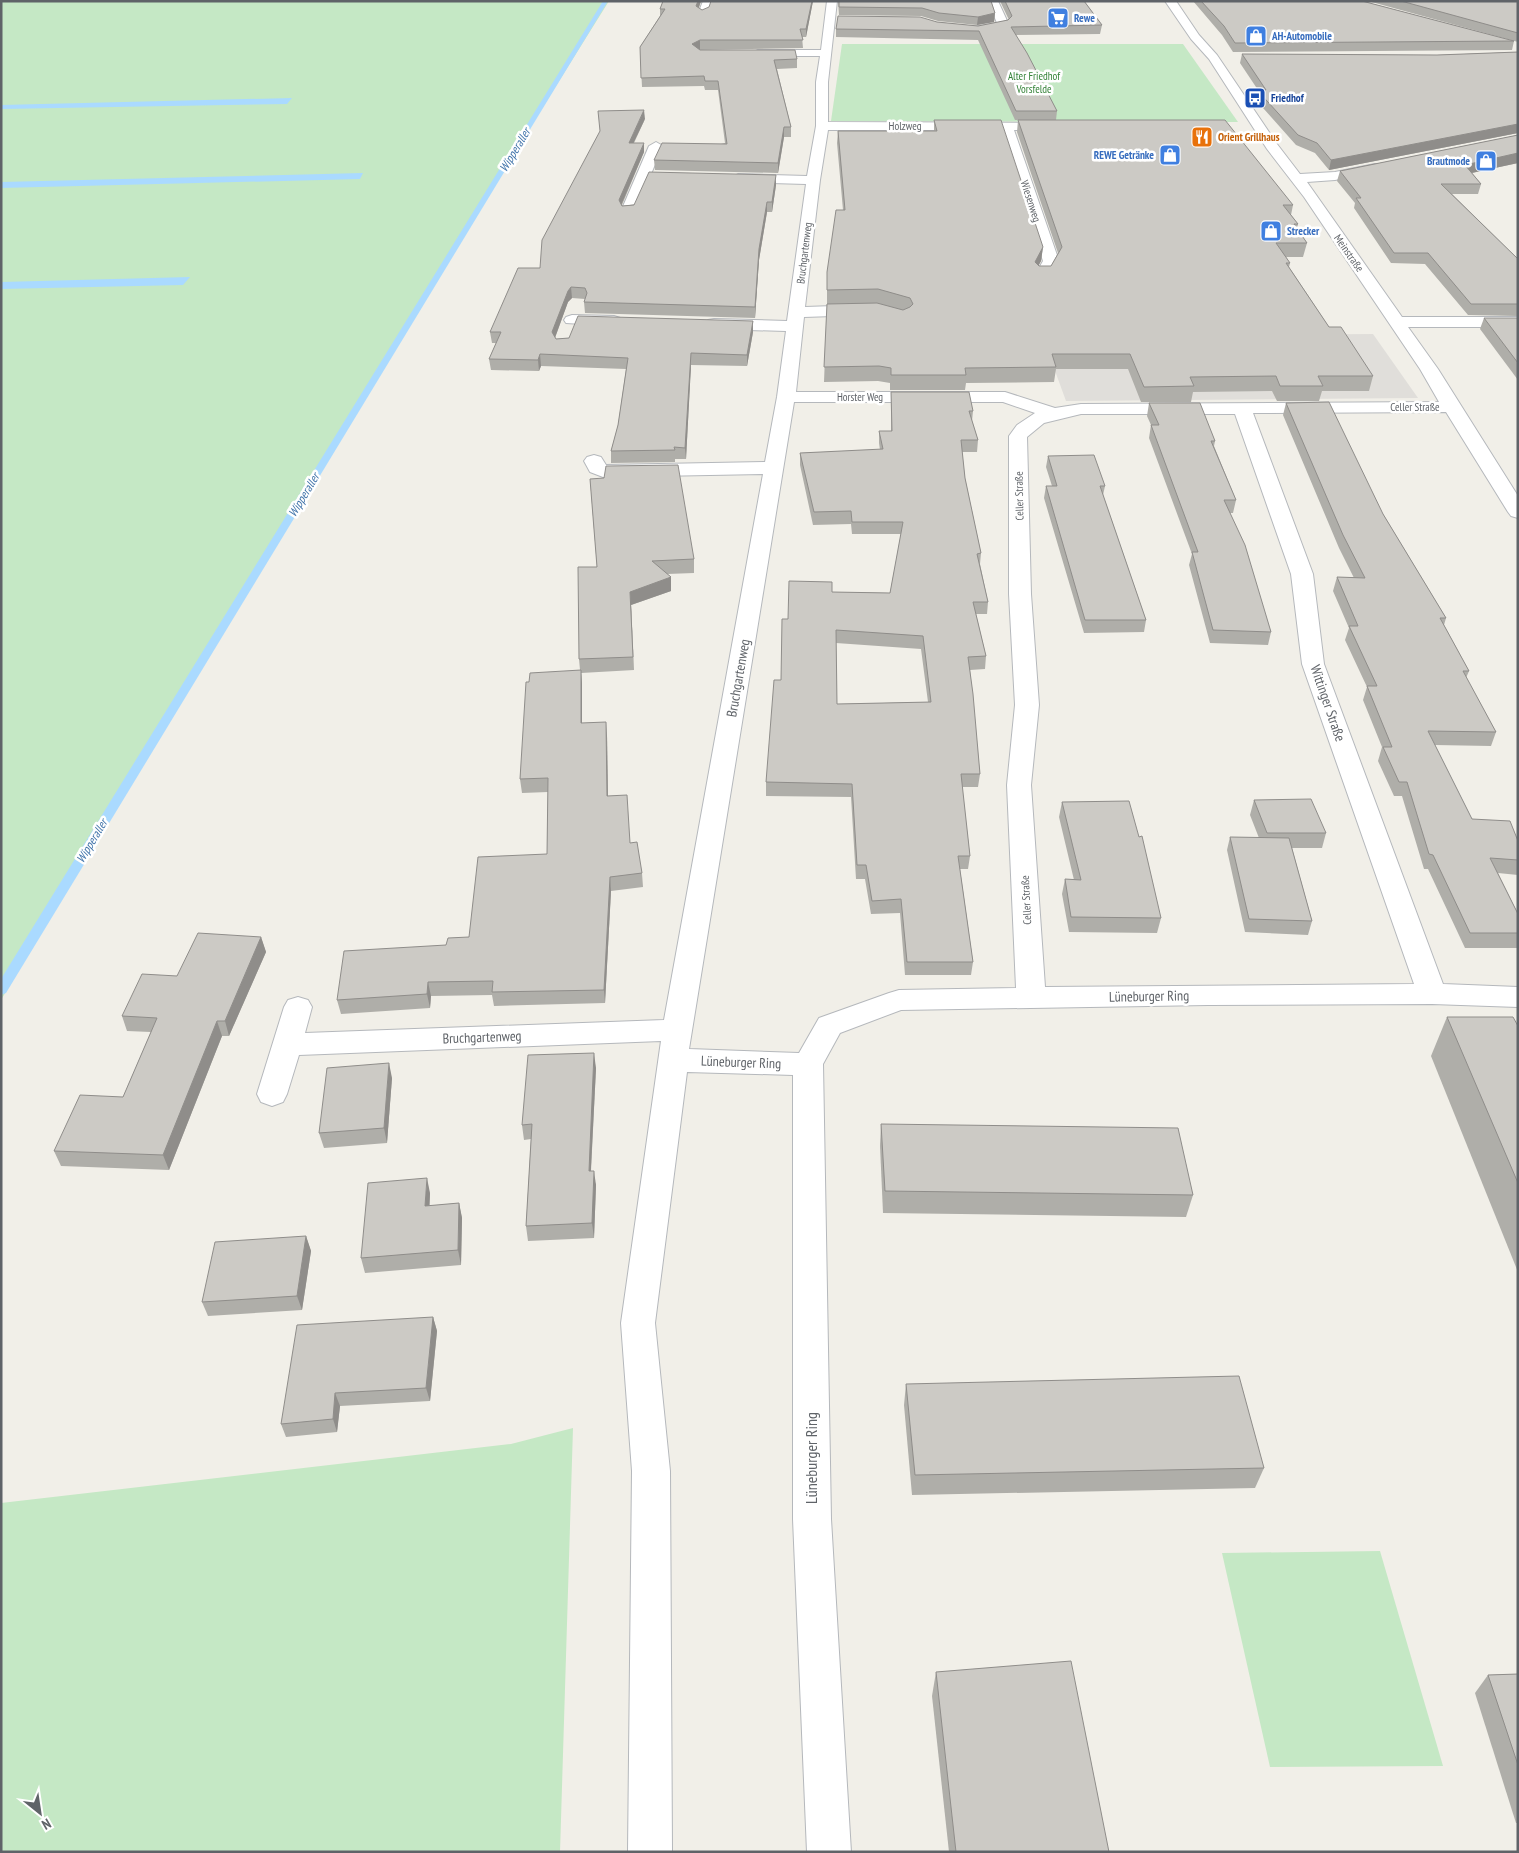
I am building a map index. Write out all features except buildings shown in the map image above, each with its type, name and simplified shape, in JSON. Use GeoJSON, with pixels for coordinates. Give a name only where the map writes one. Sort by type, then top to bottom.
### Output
{"type":"FeatureCollection","features":[{"type":"Feature","properties":{"kind":"street"},"geometry":{"type":"LineString","coordinates":[[703,14],[708,1]]}},
{"type":"Feature","properties":{"kind":"street"},"geometry":{"type":"LineString","coordinates":[[958,29],[977,30],[1003,25],[993,1]]}},
{"type":"Feature","properties":{"kind":"street","name":"Meinstraße"},"geometry":{"type":"LineString","coordinates":[[1170,1],[1195,37],[1213,57],[1258,126],[1295,178],[1309,194],[1398,322],[1430,369],[1438,386],[1518,512]]}},
{"type":"Feature","properties":{"kind":"street","name":"Bruchgartenweg"},"geometry":{"type":"LineString","coordinates":[[650,1852],[651,1471],[638,1323],[678,1030],[786,396],[813,180],[822,126],[822,82],[835,14]]}},
{"type":"Feature","properties":{"kind":"street"},"geometry":{"type":"LineString","coordinates":[[749,54],[827,53]]}},
{"type":"Feature","properties":{"kind":"street"},"geometry":{"type":"LineString","coordinates":[[1213,57],[1232,57]]}},
{"type":"Feature","properties":{"kind":"street","name":"Holzweg"},"geometry":{"type":"LineString","coordinates":[[822,126],[1065,126]]}},
{"type":"Feature","properties":{"kind":"street","name":"Wiesenweg"},"geometry":{"type":"LineString","coordinates":[[1006,126],[1051,261],[1043,275]]}},
{"type":"Feature","properties":{"kind":"street"},"geometry":{"type":"LineString","coordinates":[[1239,126],[1258,126]]}},
{"type":"Feature","properties":{"kind":"street"},"geometry":{"type":"LineString","coordinates":[[628,211],[649,176],[656,146]]}},
{"type":"Feature","properties":{"kind":"street"},"geometry":{"type":"LineString","coordinates":[[1295,178],[1335,176],[1390,165]]}},
{"type":"Feature","properties":{"kind":"street"},"geometry":{"type":"LineString","coordinates":[[723,178],[813,180]]}},
{"type":"Feature","properties":{"kind":"street"},"geometry":{"type":"LineString","coordinates":[[566,336],[579,303]]}},
{"type":"Feature","properties":{"kind":"street"},"geometry":{"type":"LineString","coordinates":[[698,323],[796,319],[876,310]]}},
{"type":"Feature","properties":{"kind":"street"},"geometry":{"type":"LineString","coordinates":[[572,320],[630,321]]}},
{"type":"Feature","properties":{"kind":"street"},"geometry":{"type":"LineString","coordinates":[[1398,322],[1518,322]]}},
{"type":"Feature","properties":{"kind":"street","name":"Horster Weg"},"geometry":{"type":"LineString","coordinates":[[786,396],[1005,397],[1052,414]]}},
{"type":"Feature","properties":{"kind":"street","name":"Celler Straße"},"geometry":{"type":"LineString","coordinates":[[1031,997],[1019,784],[1028,705],[1020,594],[1018,436],[1025,426],[1052,414],[1081,409],[1452,407]]}},
{"type":"Feature","properties":{"kind":"street","name":"Wittinger Straße"},"geometry":{"type":"LineString","coordinates":[[1242,408],[1302,574],[1313,664],[1432,994]]}},
{"type":"Feature","properties":{"kind":"street"},"geometry":{"type":"LineString","coordinates":[[594,461],[597,468],[603,472],[774,468]]}},
{"type":"Feature","properties":{"kind":"street","name":"Lüneburger Ring"},"geometry":{"type":"LineString","coordinates":[[829,1852],[812,1519],[808,1064],[829,1026],[899,1000],[1031,997],[1432,994],[1518,996]]}},
{"type":"Feature","properties":{"kind":"street"},"geometry":{"type":"LineString","coordinates":[[272,1094],[298,1007]]}},
{"type":"Feature","properties":{"kind":"street","name":"Bruchgartenweg"},"geometry":{"type":"LineString","coordinates":[[288,1044],[678,1030]]}},
{"type":"Feature","properties":{"kind":"street","name":"Lüneburger Ring"},"geometry":{"type":"LineString","coordinates":[[674,1060],[808,1064]]}},
{"type":"Feature","properties":{"kind":"shaded area"},"geometry":{"type":"Polygon","coordinates":[[[1373,334],[1418,398],[1066,401],[1054,368],[1107,336],[1373,334]]]}},
{"type":"Feature","properties":{"kind":"green space"},"geometry":{"type":"Polygon","coordinates":[[[1,1],[609,1],[388,355],[1,1000],[1,1]]]}},
{"type":"Feature","properties":{"kind":"green space","name":"Alter Friedhof Vorsfelde"},"geometry":{"type":"Polygon","coordinates":[[[842,44],[1183,44],[1238,122],[831,121],[842,44]]]}},
{"type":"Feature","properties":{"kind":"green space"},"geometry":{"type":"Polygon","coordinates":[[[573,1428],[560,1852],[1,1852],[1,1503],[511,1444],[573,1428]]]}},
{"type":"Feature","properties":{"kind":"green space"},"geometry":{"type":"Polygon","coordinates":[[[1380,1551],[1443,1766],[1270,1767],[1222,1553],[1380,1551]]]}},
{"type":"Feature","properties":{"kind":"water"},"geometry":{"type":"Polygon","coordinates":[[[292,98],[287,104],[1,109],[1,105],[292,98]]]}},
{"type":"Feature","properties":{"kind":"water"},"geometry":{"type":"Polygon","coordinates":[[[363,173],[360,179],[1,188],[1,182],[363,173]]]}},
{"type":"Feature","properties":{"kind":"water"},"geometry":{"type":"Polygon","coordinates":[[[190,277],[183,285],[1,289],[1,282],[190,277]]]}},
{"type":"Feature","properties":{"kind":"waterway","name":"Wipperaller"},"geometry":{"type":"LineString","coordinates":[[1,990],[606,1]]}},
{"type":"Feature","properties":{"kind":"place","name":"Rewe"},"geometry":{"type":"Point","coordinates":[1058,18]}},
{"type":"Feature","properties":{"kind":"place","name":"AH-Automobile"},"geometry":{"type":"Point","coordinates":[1256,36]}},
{"type":"Feature","properties":{"kind":"place","name":"Friedhof"},"geometry":{"type":"Point","coordinates":[1255,98]}},
{"type":"Feature","properties":{"kind":"place","name":"Orient Grillhaus"},"geometry":{"type":"Point","coordinates":[1202,137]}},
{"type":"Feature","properties":{"kind":"place","name":"REWE Getränke"},"geometry":{"type":"Point","coordinates":[1170,155]}},
{"type":"Feature","properties":{"kind":"place","name":"Brautmode"},"geometry":{"type":"Point","coordinates":[1486,161]}},
{"type":"Feature","properties":{"kind":"place","name":"Strecker"},"geometry":{"type":"Point","coordinates":[1271,231]}}]}
